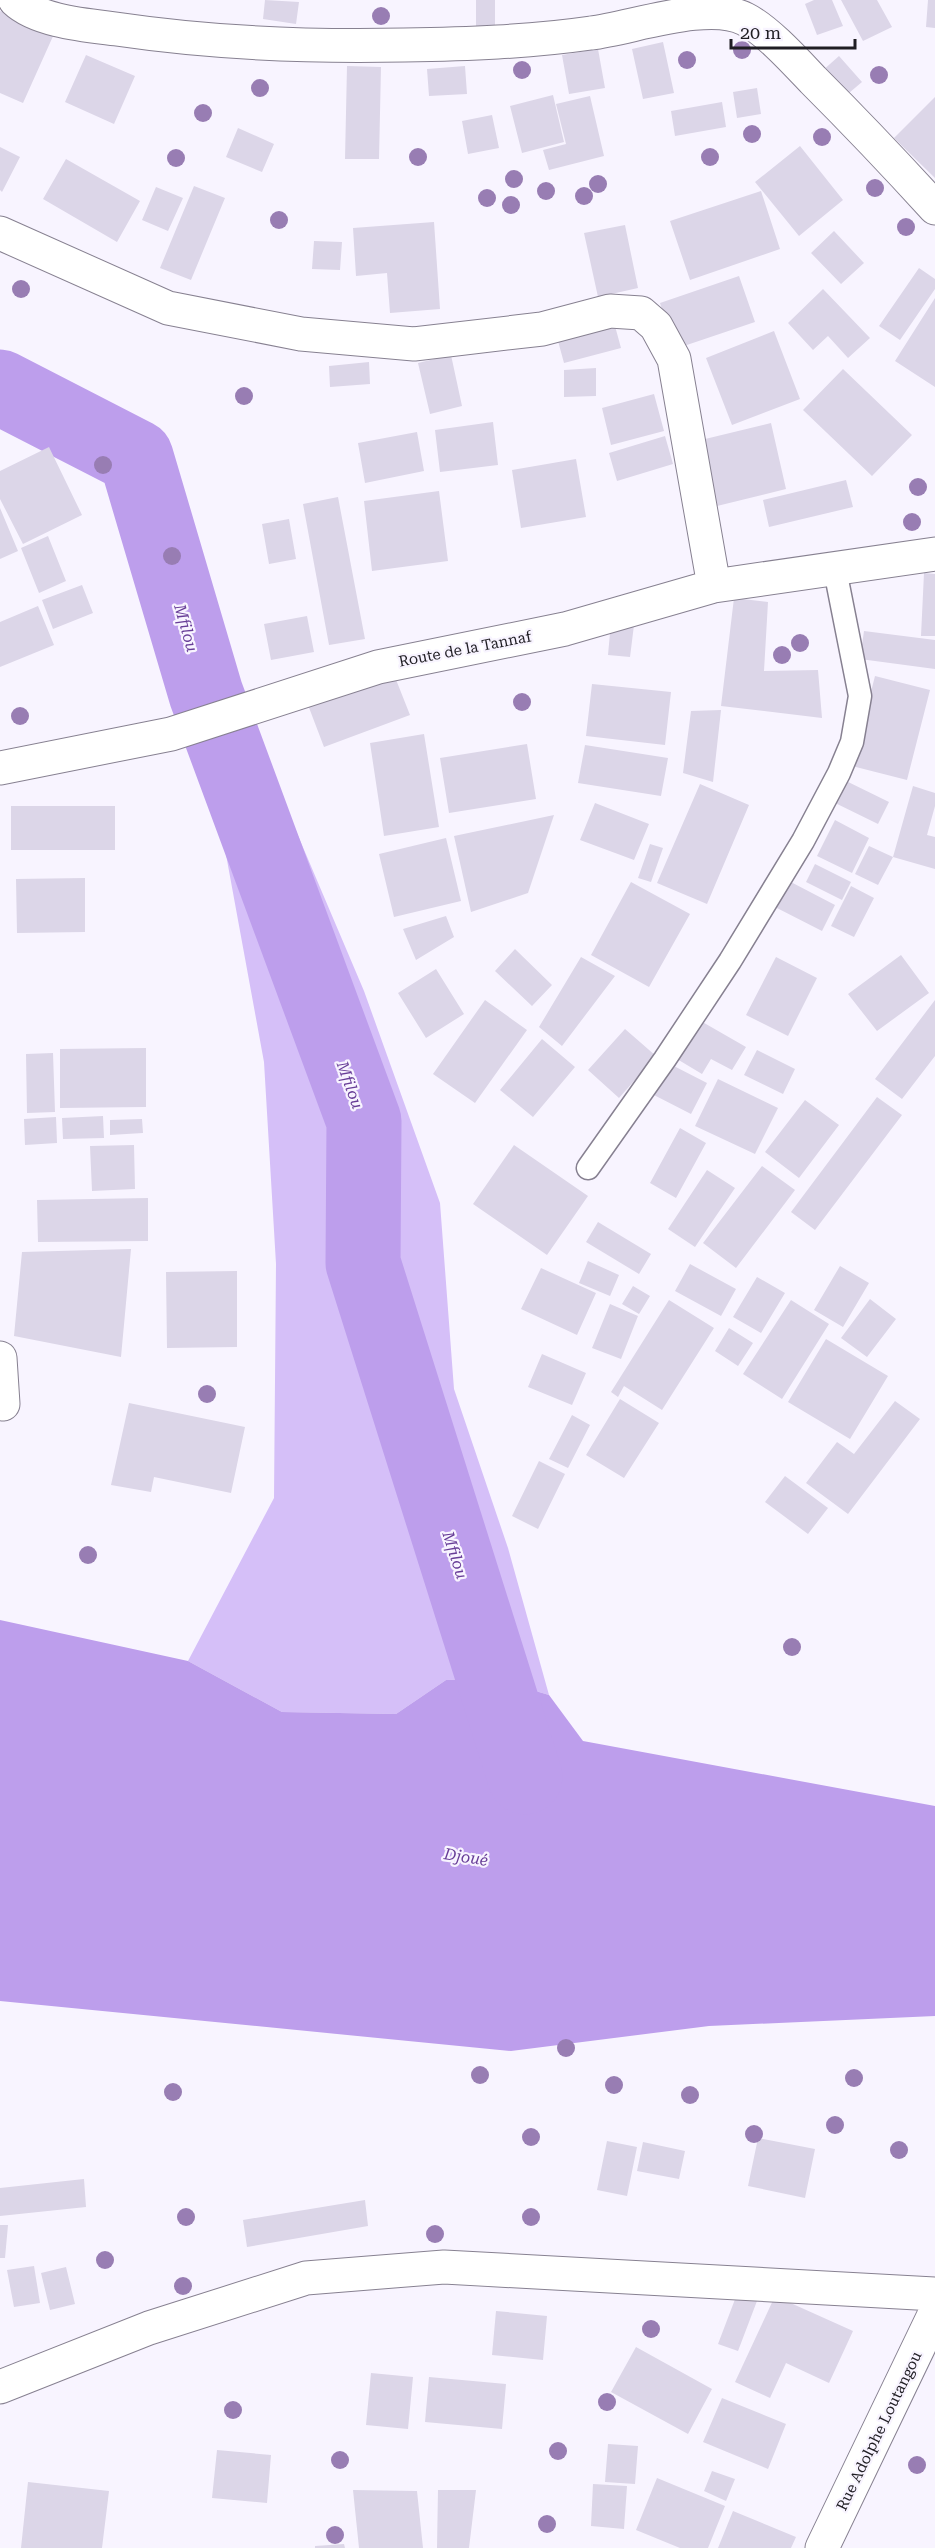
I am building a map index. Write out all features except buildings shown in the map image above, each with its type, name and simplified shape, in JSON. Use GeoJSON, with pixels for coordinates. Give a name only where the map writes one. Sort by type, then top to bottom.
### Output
{"type":"FeatureCollection","features":[{"type":"Feature","properties":{"kind":"street"},"geometry":{"type":"LineString","coordinates":[[15,0],[26,10],[77,24],[181,39],[345,46],[487,44],[593,33],[663,18],[724,12],[746,19],[783,49],[884,152],[935,208]]}},
{"type":"Feature","properties":{"kind":"street"},"geometry":{"type":"LineString","coordinates":[[0,233],[168,308],[301,334],[414,344],[542,329],[610,311],[641,313],[656,326],[674,359],[714,586]]}},
{"type":"Feature","properties":{"kind":"street","name":"Route de la Tannaf"},"geometry":{"type":"LineString","coordinates":[[0,768],[171,734],[378,666],[565,629],[714,586],[935,554]]}},
{"type":"Feature","properties":{"kind":"street"},"geometry":{"type":"LineString","coordinates":[[0,1358],[3,1404]]}},
{"type":"Feature","properties":{"kind":"street"},"geometry":{"type":"LineString","coordinates":[[0,2387],[149,2328],[306,2278],[444,2267],[935,2294]]}},
{"type":"Feature","properties":{"kind":"street","name":"Rue Adolphe Loutangou"},"geometry":{"type":"LineString","coordinates":[[822,2548],[935,2313]]}},
{"type":"Feature","properties":{"kind":"lane"},"geometry":{"type":"LineString","coordinates":[[588,1168],[665,1059],[730,960],[803,841],[839,773],[852,742],[860,696],[835,570]]}},
{"type":"Feature","properties":{"kind":"shaded area"},"geometry":{"type":"Polygon","coordinates":[[[257,739],[364,991],[440,1203],[454,1389],[508,1548],[549,1695],[492,1678],[446,1680],[396,1714],[282,1712],[188,1661],[274,1498],[276,1264],[264,1062],[216,800],[204,751],[257,739]]]}},
{"type":"Feature","properties":{"kind":"water","name":"Djoué"},"geometry":{"type":"Polygon","coordinates":[[[0,1620],[188,1661],[282,1712],[396,1714],[446,1680],[492,1678],[549,1695],[583,1741],[935,1806],[935,2016],[709,2026],[511,2051],[0,2001],[0,1620]]]}},
{"type":"Feature","properties":{"kind":"waterway","name":"Mfilou"},"geometry":{"type":"LineString","coordinates":[[0,387],[136,457],[206,694],[364,1121],[363,1263],[525,1777]]}}]}
